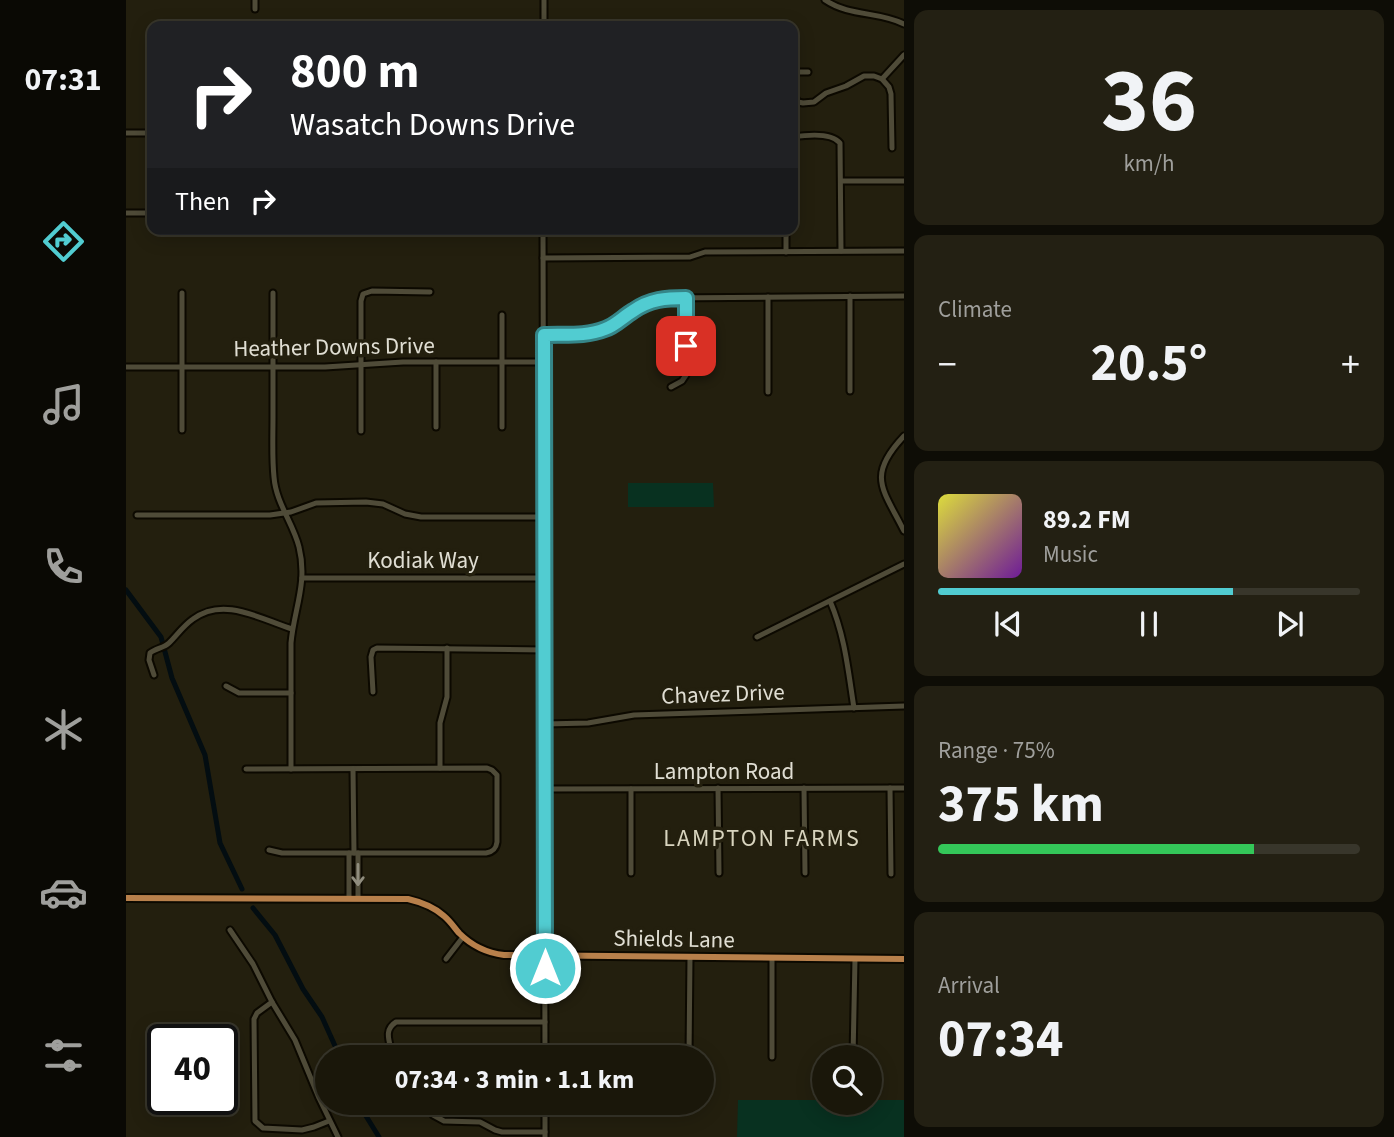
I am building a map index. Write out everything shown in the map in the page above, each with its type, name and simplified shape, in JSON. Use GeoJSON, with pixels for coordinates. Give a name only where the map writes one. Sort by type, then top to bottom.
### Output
{"type":"FeatureCollection","features":[{"type":"Feature","properties":{"kind":"main road","name":"Shields Lane"},"geometry":{"type":"LineString","coordinates":[[126,898],[401,898],[422,903],[444,916],[463,937],[481,949],[499,955],[904,959]]}},
{"type":"Feature","properties":{"kind":"street"},"geometry":{"type":"LineString","coordinates":[[255,0],[255,9]]}},
{"type":"Feature","properties":{"kind":"street"},"geometry":{"type":"LineString","coordinates":[[544,0],[544,21]]}},
{"type":"Feature","properties":{"kind":"street"},"geometry":{"type":"LineString","coordinates":[[825,0],[847,11],[884,16],[904,24]]}},
{"type":"Feature","properties":{"kind":"street"},"geometry":{"type":"LineString","coordinates":[[882,79],[904,55]]}},
{"type":"Feature","properties":{"kind":"street"},"geometry":{"type":"LineString","coordinates":[[798,72],[808,72]]}},
{"type":"Feature","properties":{"kind":"street"},"geometry":{"type":"LineString","coordinates":[[798,102],[814,102],[829,91],[846,86],[864,76],[882,79],[891,94],[892,148]]}},
{"type":"Feature","properties":{"kind":"street"},"geometry":{"type":"LineString","coordinates":[[126,133],[147,133]]}},
{"type":"Feature","properties":{"kind":"street"},"geometry":{"type":"LineString","coordinates":[[798,137],[830,136],[838,140],[841,147],[841,251]]}},
{"type":"Feature","properties":{"kind":"street"},"geometry":{"type":"LineString","coordinates":[[841,181],[904,181]]}},
{"type":"Feature","properties":{"kind":"street"},"geometry":{"type":"LineString","coordinates":[[126,213],[147,213]]}},
{"type":"Feature","properties":{"kind":"street"},"geometry":{"type":"LineString","coordinates":[[543,235],[545,1045]]}},
{"type":"Feature","properties":{"kind":"street"},"geometry":{"type":"LineString","coordinates":[[786,235],[786,252]]}},
{"type":"Feature","properties":{"kind":"street"},"geometry":{"type":"LineString","coordinates":[[543,258],[687,257],[705,252],[904,251]]}},
{"type":"Feature","properties":{"kind":"street"},"geometry":{"type":"LineString","coordinates":[[361,430],[363,293],[430,292]]}},
{"type":"Feature","properties":{"kind":"street"},"geometry":{"type":"LineString","coordinates":[[181,430],[182,293]]}},
{"type":"Feature","properties":{"kind":"street"},"geometry":{"type":"LineString","coordinates":[[273,293],[273,475],[279,499],[299,548],[302,578],[292,629],[291,769]]}},
{"type":"Feature","properties":{"kind":"street"},"geometry":{"type":"LineString","coordinates":[[849,296],[850,391]]}},
{"type":"Feature","properties":{"kind":"street"},"geometry":{"type":"LineString","coordinates":[[544,335],[597,332],[612,326],[635,309],[665,298],[904,296]]}},
{"type":"Feature","properties":{"kind":"street"},"geometry":{"type":"LineString","coordinates":[[768,297],[768,392]]}},
{"type":"Feature","properties":{"kind":"street"},"geometry":{"type":"LineString","coordinates":[[671,387],[682,381],[686,374],[686,298]]}},
{"type":"Feature","properties":{"kind":"street"},"geometry":{"type":"LineString","coordinates":[[502,315],[502,427]]}},
{"type":"Feature","properties":{"kind":"street","name":"Heather Downs Drive"},"geometry":{"type":"LineString","coordinates":[[126,367],[326,367],[384,362],[544,362]]}},
{"type":"Feature","properties":{"kind":"street"},"geometry":{"type":"LineString","coordinates":[[436,362],[436,427]]}},
{"type":"Feature","properties":{"kind":"street"},"geometry":{"type":"LineString","coordinates":[[904,436],[888,456],[881,479],[883,489],[904,531]]}},
{"type":"Feature","properties":{"kind":"street"},"geometry":{"type":"LineString","coordinates":[[137,515],[270,515],[316,503],[366,502],[383,504],[413,517],[544,517]]}},
{"type":"Feature","properties":{"kind":"street"},"geometry":{"type":"LineString","coordinates":[[757,637],[904,564]]}},
{"type":"Feature","properties":{"kind":"street","name":"Kodiak Way"},"geometry":{"type":"LineString","coordinates":[[302,578],[544,578]]}},
{"type":"Feature","properties":{"kind":"street"},"geometry":{"type":"LineString","coordinates":[[830,601],[843,639],[853,708]]}},
{"type":"Feature","properties":{"kind":"street"},"geometry":{"type":"LineString","coordinates":[[154,675],[149,656],[153,650],[164,647],[192,620],[216,610],[241,611],[292,629]]}},
{"type":"Feature","properties":{"kind":"street"},"geometry":{"type":"LineString","coordinates":[[440,768],[440,723],[447,697],[447,648]]}},
{"type":"Feature","properties":{"kind":"street"},"geometry":{"type":"LineString","coordinates":[[373,692],[373,649],[544,650]]}},
{"type":"Feature","properties":{"kind":"street"},"geometry":{"type":"LineString","coordinates":[[226,686],[239,693],[291,693]]}},
{"type":"Feature","properties":{"kind":"street","name":"Chavez Drive"},"geometry":{"type":"LineString","coordinates":[[545,724],[588,723],[634,715],[904,706]]}},
{"type":"Feature","properties":{"kind":"street"},"geometry":{"type":"LineString","coordinates":[[246,769],[487,768],[494,771],[497,778],[497,842],[492,851],[282,853],[269,850]]}},
{"type":"Feature","properties":{"kind":"street"},"geometry":{"type":"LineString","coordinates":[[354,769],[354,853],[358,898]]}},
{"type":"Feature","properties":{"kind":"street"},"geometry":{"type":"LineString","coordinates":[[718,788],[719,873]]}},
{"type":"Feature","properties":{"kind":"street"},"geometry":{"type":"LineString","coordinates":[[804,788],[805,873]]}},
{"type":"Feature","properties":{"kind":"street"},"geometry":{"type":"LineString","coordinates":[[890,788],[891,874]]}},
{"type":"Feature","properties":{"kind":"street","name":"Lampton Road"},"geometry":{"type":"LineString","coordinates":[[545,789],[904,788]]}},
{"type":"Feature","properties":{"kind":"street"},"geometry":{"type":"LineString","coordinates":[[631,789],[631,873]]}},
{"type":"Feature","properties":{"kind":"street"},"geometry":{"type":"LineString","coordinates":[[349,898],[354,853]]}},
{"type":"Feature","properties":{"kind":"street"},"geometry":{"type":"LineString","coordinates":[[230,930],[253,964],[295,1040],[338,1137]]}},
{"type":"Feature","properties":{"kind":"street"},"geometry":{"type":"LineString","coordinates":[[446,959],[463,937]]}},
{"type":"Feature","properties":{"kind":"street"},"geometry":{"type":"LineString","coordinates":[[689,1045],[690,957]]}},
{"type":"Feature","properties":{"kind":"street"},"geometry":{"type":"LineString","coordinates":[[772,958],[772,1057]]}},
{"type":"Feature","properties":{"kind":"street"},"geometry":{"type":"LineString","coordinates":[[853,1045],[855,959]]}},
{"type":"Feature","properties":{"kind":"street"},"geometry":{"type":"LineString","coordinates":[[272,1002],[257,1013],[254,1019],[254,1115],[257,1124],[263,1128],[302,1133],[329,1121]]}},
{"type":"Feature","properties":{"kind":"street"},"geometry":{"type":"LineString","coordinates":[[390,1045],[388,1032],[390,1026],[396,1022],[545,1022]]}},
{"type":"Feature","properties":{"kind":"street"},"geometry":{"type":"LineString","coordinates":[[433,1115],[444,1121],[480,1122],[502,1132],[545,1135],[545,1115]]}},
{"type":"Feature","properties":{"kind":"green space"},"geometry":{"type":"Polygon","coordinates":[[[628,483],[713,483],[714,507],[628,507],[628,483]]]}},
{"type":"Feature","properties":{"kind":"green space"},"geometry":{"type":"Polygon","coordinates":[[[738,1100],[812,1100],[812,1115],[882,1115],[882,1100],[904,1100],[904,1137],[737,1137],[738,1100]]]}},
{"type":"Feature","properties":{"kind":"waterway"},"geometry":{"type":"LineString","coordinates":[[126,590],[161,637],[172,678],[205,755],[220,843],[242,889]]}},
{"type":"Feature","properties":{"kind":"waterway"},"geometry":{"type":"LineString","coordinates":[[253,908],[275,935],[303,989],[322,1017],[335,1045]]}},
{"type":"Feature","properties":{"kind":"waterway"},"geometry":{"type":"LineString","coordinates":[[366,1115],[379,1137]]}},
{"type":"Feature","properties":{"kind":"district","name":"LAMPTON FARMS"},"geometry":{"type":"Point","coordinates":[762,838]}},
{"type":"Feature","properties":{"kind":"route"},"geometry":{"type":"LineString","coordinates":[[545,968],[544,335],[597,332],[612,326],[649,302],[665,298],[686,298],[686,346]]}}]}
